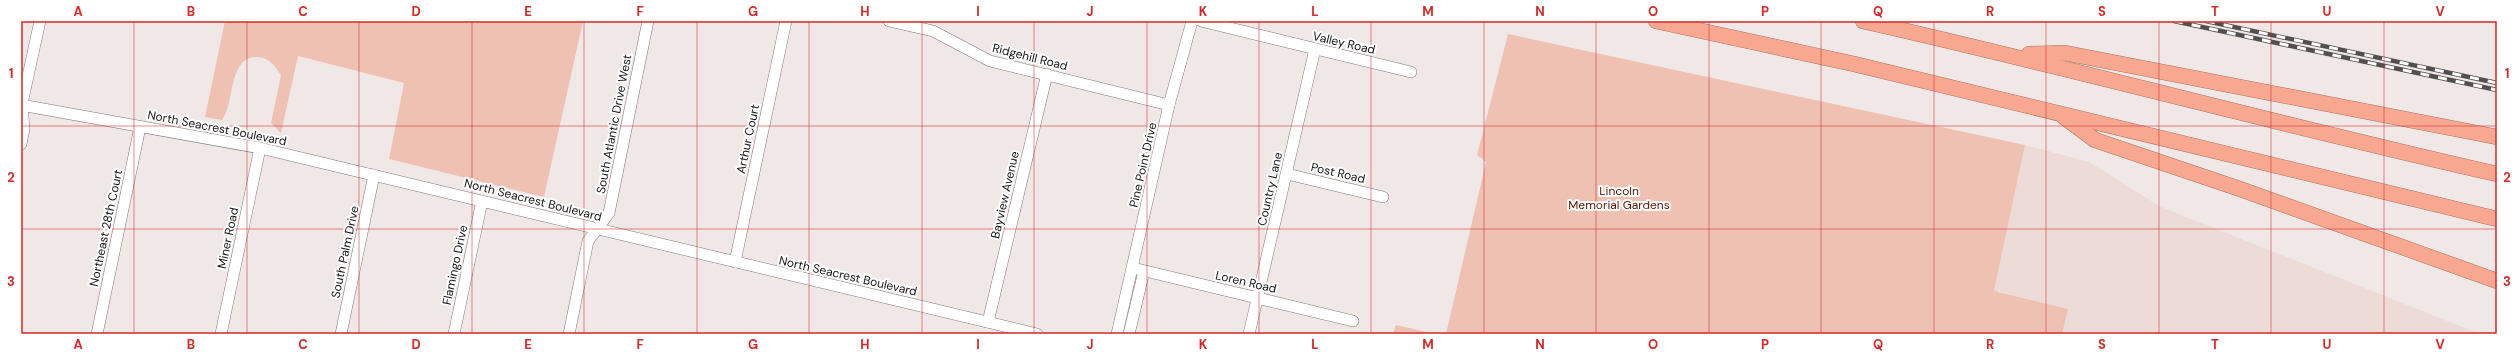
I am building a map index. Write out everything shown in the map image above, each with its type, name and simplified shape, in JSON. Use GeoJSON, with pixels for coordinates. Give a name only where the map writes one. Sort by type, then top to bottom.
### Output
{"type":"FeatureCollection","features":[{"type":"Feature","properties":{"kind":"highway"},"geometry":{"type":"LineString","coordinates":[[1656,21],[1854,64],[2497,220]]}},
{"type":"Feature","properties":{"kind":"highway"},"geometry":{"type":"LineString","coordinates":[[1863,21],[2012,55],[2299,128],[2497,174]]}},
{"type":"Feature","properties":{"kind":"highway"},"geometry":{"type":"LineString","coordinates":[[2012,55],[2066,53],[2497,137]]}},
{"type":"Feature","properties":{"kind":"highway"},"geometry":{"type":"LineString","coordinates":[[2058,113],[2095,140],[2240,189],[2497,281]]}},
{"type":"Feature","properties":{"kind":"street"},"geometry":{"type":"LineString","coordinates":[[21,144],[24,129],[21,106],[40,21]]}},
{"type":"Feature","properties":{"kind":"street","name":"South Atlantic Drive West"},"geometry":{"type":"LineString","coordinates":[[569,334],[588,241],[609,213],[648,21]]}},
{"type":"Feature","properties":{"kind":"street","name":"Arthur Court"},"geometry":{"type":"LineString","coordinates":[[735,262],[786,21]]}},
{"type":"Feature","properties":{"kind":"street","name":"Ridgehill Road"},"geometry":{"type":"LineString","coordinates":[[889,21],[919,24],[990,61],[1169,105]]}},
{"type":"Feature","properties":{"kind":"street","name":"Pine Point Drive"},"geometry":{"type":"LineString","coordinates":[[1129,334],[1133,318],[1138,270],[1169,105],[1192,21]]}},
{"type":"Feature","properties":{"kind":"street","name":"Valley Road"},"geometry":{"type":"LineString","coordinates":[[1201,21],[1411,72]]}},
{"type":"Feature","properties":{"kind":"street","name":"Country Lane"},"geometry":{"type":"LineString","coordinates":[[1249,334],[1315,49]]}},
{"type":"Feature","properties":{"kind":"street","name":"Bayview Avenue"},"geometry":{"type":"LineString","coordinates":[[988,322],[1047,74]]}},
{"type":"Feature","properties":{"kind":"street","name":"North Seacrest Boulevard"},"geometry":{"type":"LineString","coordinates":[[21,106],[260,148],[1037,334]]}},
{"type":"Feature","properties":{"kind":"street","name":"Northeast 28th Court"},"geometry":{"type":"LineString","coordinates":[[97,334],[140,127]]}},
{"type":"Feature","properties":{"kind":"street","name":"Miner Road"},"geometry":{"type":"LineString","coordinates":[[221,334],[260,148]]}},
{"type":"Feature","properties":{"kind":"street","name":"Post Road"},"geometry":{"type":"LineString","coordinates":[[1287,174],[1383,197]]}},
{"type":"Feature","properties":{"kind":"street","name":"South Palm Drive"},"geometry":{"type":"LineString","coordinates":[[341,334],[374,175]]}},
{"type":"Feature","properties":{"kind":"street","name":"Flamingo Drive"},"geometry":{"type":"LineString","coordinates":[[454,334],[482,201]]}},
{"type":"Feature","properties":{"kind":"street","name":"Pine Point Drive"},"geometry":{"type":"LineString","coordinates":[[1117,334],[1121,315],[1138,270]]}},
{"type":"Feature","properties":{"kind":"street","name":"Loren Road"},"geometry":{"type":"LineString","coordinates":[[1138,270],[1353,321]]}},
{"type":"Feature","properties":{"kind":"street"},"geometry":{"type":"LineString","coordinates":[[1121,315],[1133,318]]}},
{"type":"Feature","properties":{"kind":"shaded area"},"geometry":{"type":"Polygon","coordinates":[[[2025,145],[2089,162],[2161,207],[2480,334],[2062,334],[2067,309],[1994,291],[2025,145]]]}},
{"type":"Feature","properties":{"kind":"green space"},"geometry":{"type":"Polygon","coordinates":[[[225,21],[583,21],[544,197],[389,159],[404,83],[298,56],[281,133],[271,123],[281,75],[268,60],[261,57],[248,59],[241,64],[237,72],[226,113],[222,120],[205,117],[225,21]]]}},
{"type":"Feature","properties":{"kind":"green space","name":"Lincoln Memorial Gardens"},"geometry":{"type":"Polygon","coordinates":[[[1508,34],[2025,145],[1994,291],[2068,309],[2062,334],[1446,334],[1486,162],[1477,155],[1508,34]]]}},
{"type":"Feature","properties":{"kind":"green space"},"geometry":{"type":"Polygon","coordinates":[[[1396,325],[1435,334],[1393,334],[1396,325]]]}},
{"type":"Feature","properties":{"kind":"railway"},"geometry":{"type":"LineString","coordinates":[[2174,21],[2497,90]]}},
{"type":"Feature","properties":{"kind":"railway"},"geometry":{"type":"LineString","coordinates":[[2206,21],[2497,83]]}}]}
